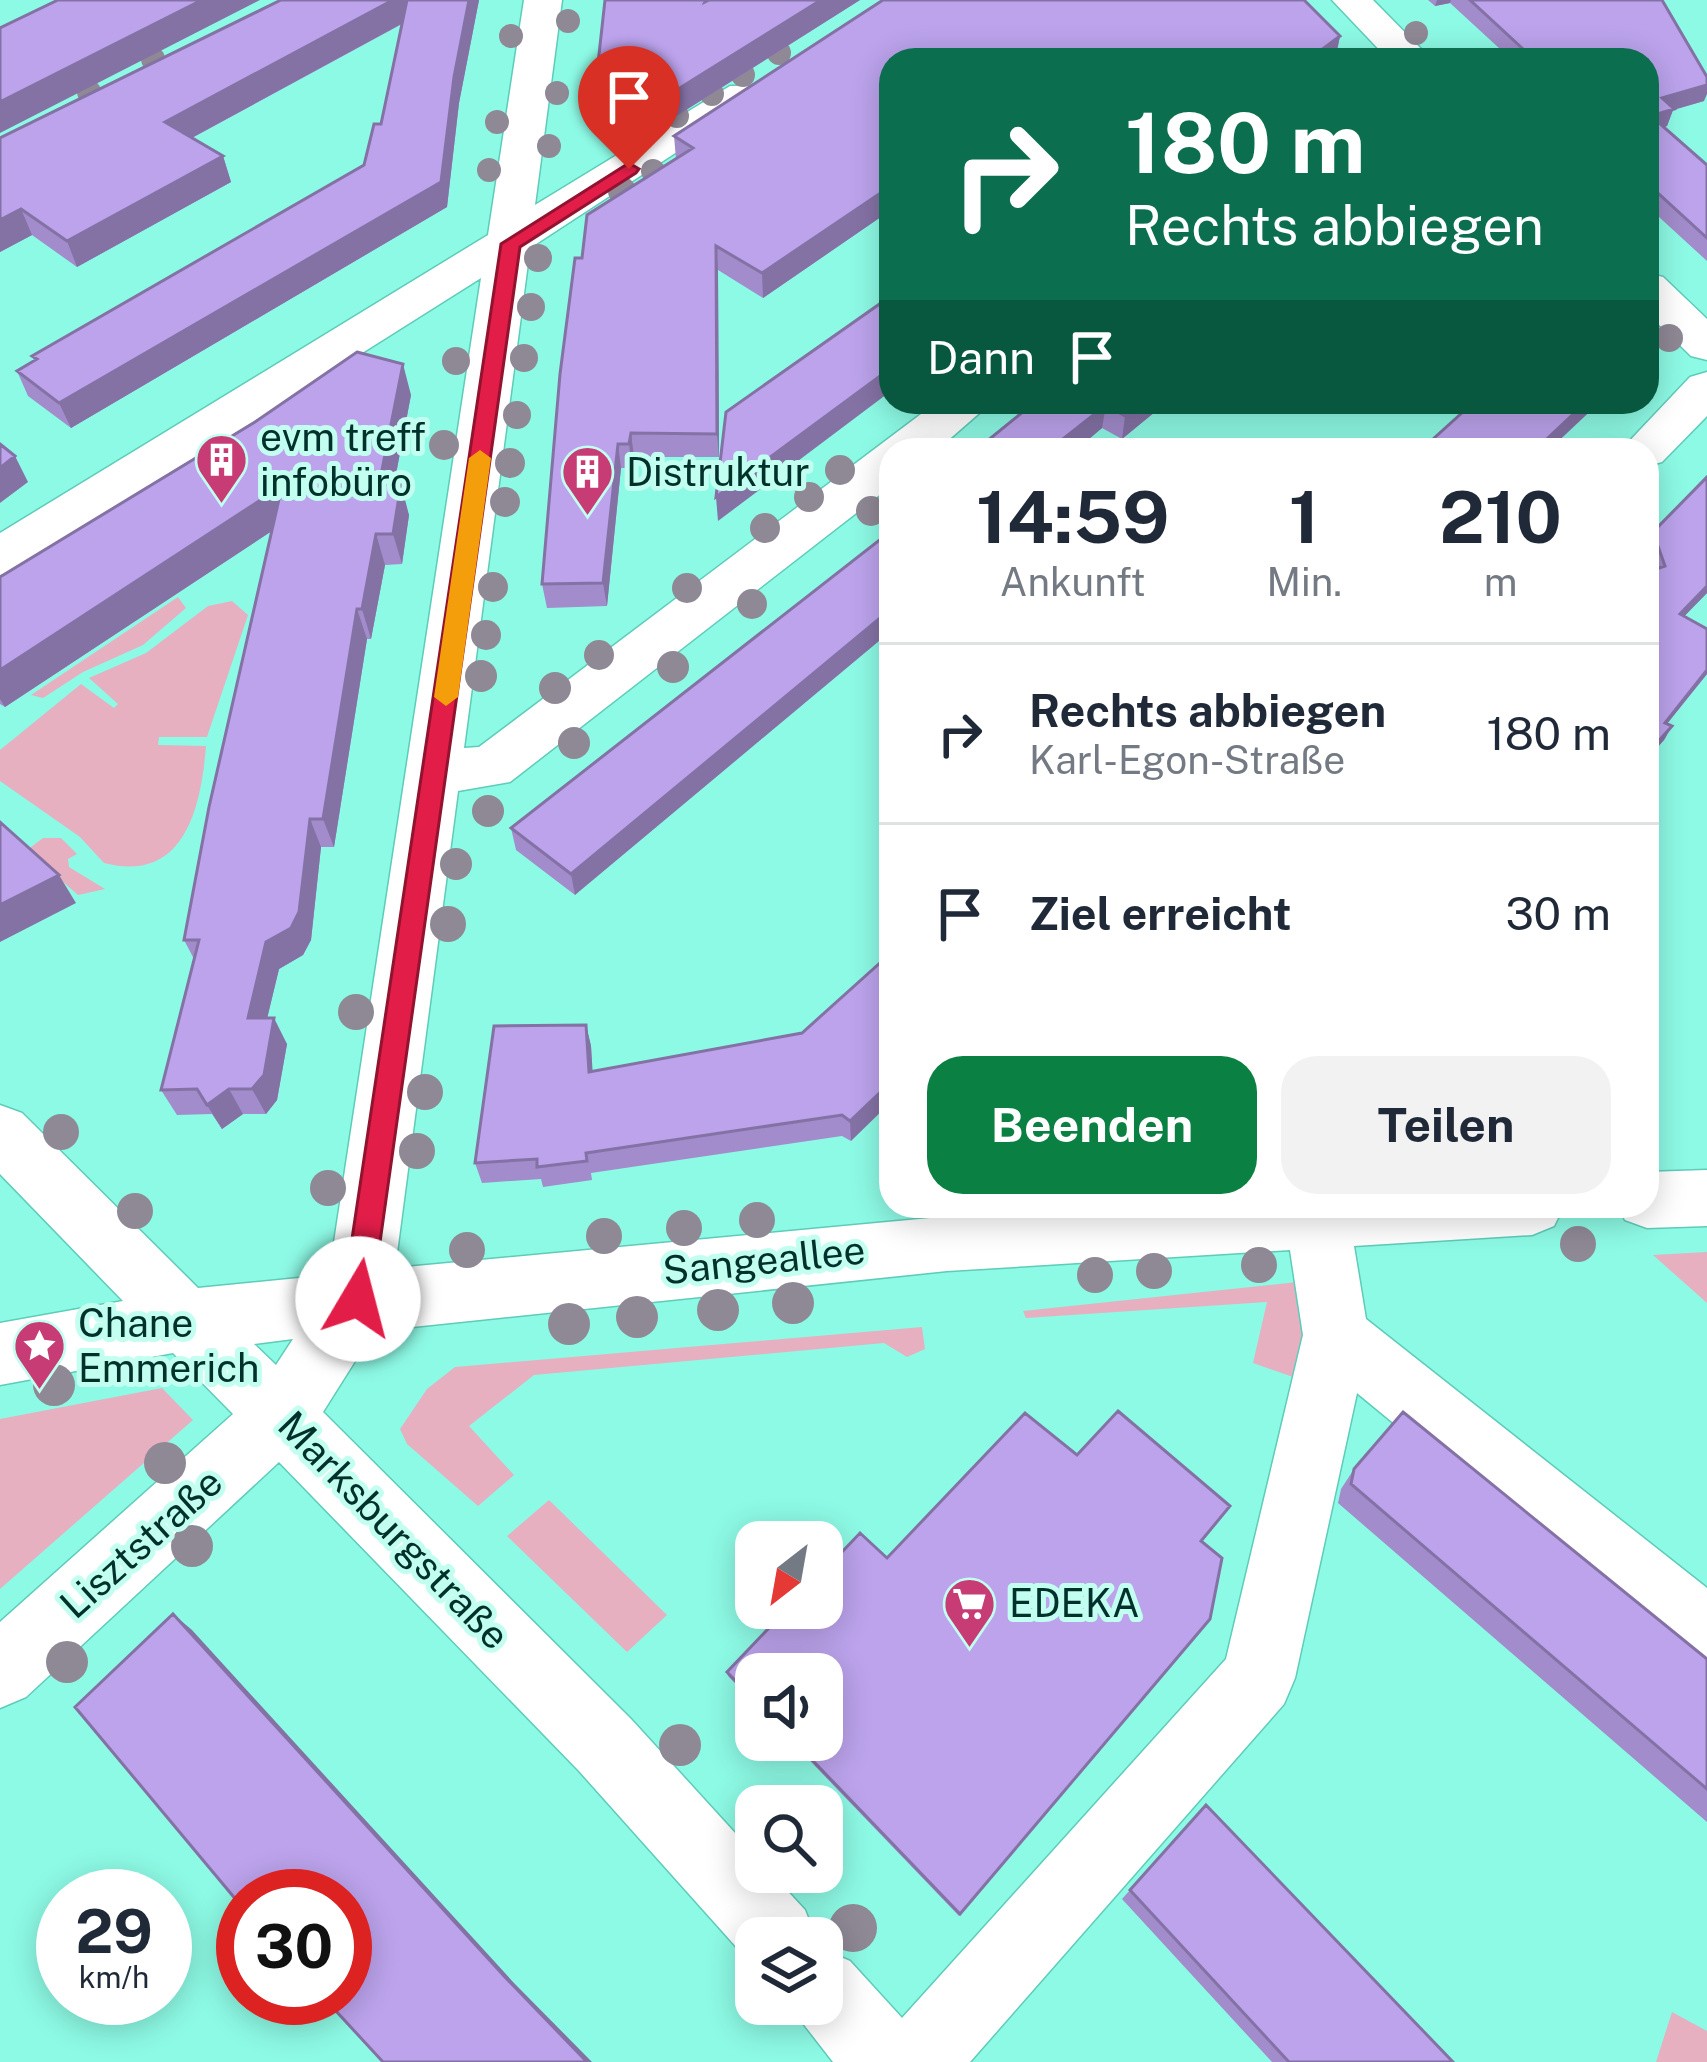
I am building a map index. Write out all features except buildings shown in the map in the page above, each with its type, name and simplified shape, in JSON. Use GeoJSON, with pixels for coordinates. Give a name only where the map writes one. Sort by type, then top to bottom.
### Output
{"type":"FeatureCollection","features":[{"type":"Feature","properties":{"kind":"street"},"geometry":{"type":"LineString","coordinates":[[358,1299],[543,0]]}},
{"type":"Feature","properties":{"kind":"street"},"geometry":{"type":"LineString","coordinates":[[1351,0],[1400,48]]}},
{"type":"Feature","properties":{"kind":"street"},"geometry":{"type":"LineString","coordinates":[[0,557],[511,244],[775,75]]}},
{"type":"Feature","properties":{"kind":"street"},"geometry":{"type":"LineString","coordinates":[[1659,299],[1707,345]]}},
{"type":"Feature","properties":{"kind":"street"},"geometry":{"type":"LineString","coordinates":[[1657,438],[1707,388]]}},
{"type":"Feature","properties":{"kind":"street"},"geometry":{"type":"LineString","coordinates":[[921,438],[952,414]]}},
{"type":"Feature","properties":{"kind":"street"},"geometry":{"type":"LineString","coordinates":[[436,771],[491,766],[879,470]]}},
{"type":"Feature","properties":{"kind":"street","name":"Marksburgstraße"},"geometry":{"type":"LineString","coordinates":[[0,1132],[605,1745],[758,1917]]}},
{"type":"Feature","properties":{"kind":"street"},"geometry":{"type":"LineString","coordinates":[[1659,1200],[1707,1198]]}},
{"type":"Feature","properties":{"kind":"street","name":"Sangeallee"},"geometry":{"type":"LineString","coordinates":[[0,1354],[186,1319],[945,1224],[1223,1218]]}},
{"type":"Feature","properties":{"kind":"street"},"geometry":{"type":"LineString","coordinates":[[916,2062],[1258,1678],[1336,1336],[1316,1218]]}},
{"type":"Feature","properties":{"kind":"street","name":"Lisztstraße"},"geometry":{"type":"LineString","coordinates":[[0,1670],[282,1414],[358,1299]]}},
{"type":"Feature","properties":{"kind":"street"},"geometry":{"type":"LineString","coordinates":[[1336,1336],[1707,1634]]}},
{"type":"Feature","properties":{"kind":"street"},"geometry":{"type":"LineString","coordinates":[[843,2013],[887,2062]]}},
{"type":"Feature","properties":{"kind":"shaded area"},"geometry":{"type":"Polygon","coordinates":[[[178,597],[186,608],[143,645],[83,672],[43,698],[31,695],[178,597]]]}},
{"type":"Feature","properties":{"kind":"shaded area"},"geometry":{"type":"Polygon","coordinates":[[[232,601],[248,615],[207,737],[159,737],[158,745],[206,746],[193,815],[171,851],[131,867],[104,863],[80,837],[0,781],[0,750],[81,684],[114,708],[118,704],[89,678],[146,653],[208,606],[232,601]]]}},
{"type":"Feature","properties":{"kind":"shaded area"},"geometry":{"type":"Polygon","coordinates":[[[43,838],[61,838],[77,854],[68,859],[69,867],[105,889],[78,895],[27,850],[43,838]]]}},
{"type":"Feature","properties":{"kind":"shaded area"},"geometry":{"type":"Polygon","coordinates":[[[1707,1252],[1707,1303],[1653,1255],[1707,1252]]]}},
{"type":"Feature","properties":{"kind":"shaded area"},"geometry":{"type":"Polygon","coordinates":[[[1307,1281],[1310,1299],[1296,1378],[1253,1363],[1267,1302],[1026,1318],[1023,1311],[1307,1281]]]}},
{"type":"Feature","properties":{"kind":"shaded area"},"geometry":{"type":"Polygon","coordinates":[[[922,1327],[925,1349],[907,1357],[884,1343],[534,1375],[469,1426],[514,1475],[478,1506],[407,1444],[400,1429],[427,1389],[455,1367],[922,1327]]]}},
{"type":"Feature","properties":{"kind":"shaded area"},"geometry":{"type":"Polygon","coordinates":[[[162,1388],[193,1420],[0,1589],[0,1419],[162,1388]]]}},
{"type":"Feature","properties":{"kind":"shaded area"},"geometry":{"type":"Polygon","coordinates":[[[549,1500],[667,1615],[627,1652],[507,1536],[549,1500]]]}},
{"type":"Feature","properties":{"kind":"shaded area"},"geometry":{"type":"Polygon","coordinates":[[[1672,2012],[1707,2031],[1707,2062],[1656,2062],[1672,2012]]]}},
{"type":"Feature","properties":{"kind":"slow traffic"},"geometry":{"type":"LineString","coordinates":[[446,697],[480,458]]}},
{"type":"Feature","properties":{"kind":"place","name":"evm treff infobüro"},"geometry":{"type":"Point","coordinates":[221,505]}},
{"type":"Feature","properties":{"kind":"place","name":"Distruktur"},"geometry":{"type":"Point","coordinates":[587,518]}},
{"type":"Feature","properties":{"kind":"place","name":"Chane Emmerich"},"geometry":{"type":"Point","coordinates":[39,1391]}},
{"type":"Feature","properties":{"kind":"place","name":"EDEKA"},"geometry":{"type":"Point","coordinates":[970,1649]}},
{"type":"Feature","properties":{"kind":"route"},"geometry":{"type":"LineString","coordinates":[[358,1299],[511,244],[629,169]]}}]}
